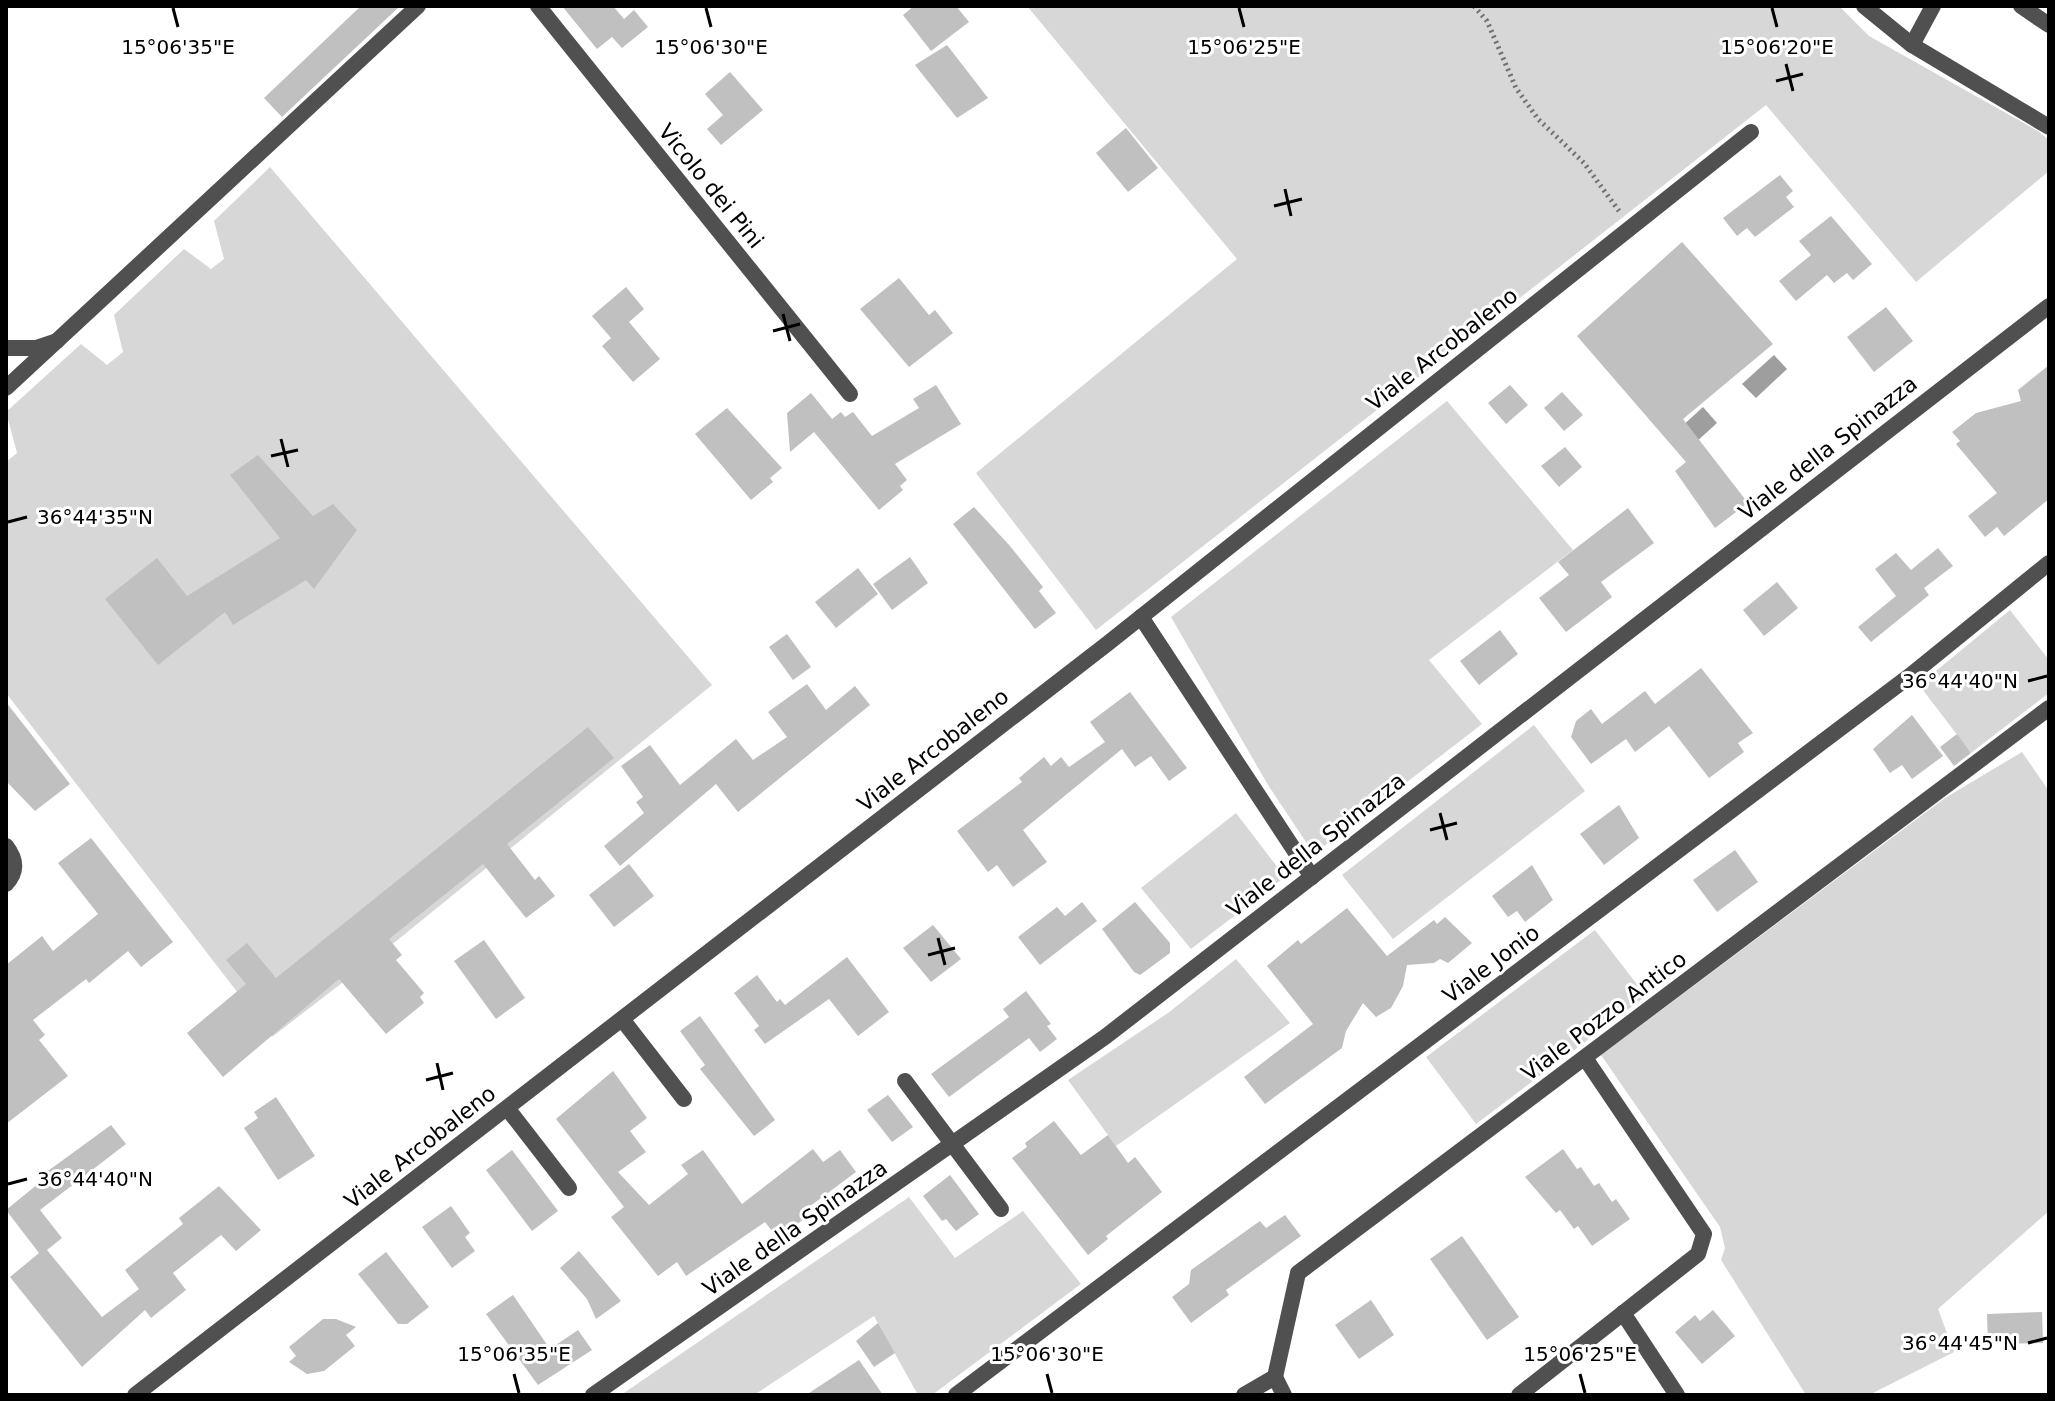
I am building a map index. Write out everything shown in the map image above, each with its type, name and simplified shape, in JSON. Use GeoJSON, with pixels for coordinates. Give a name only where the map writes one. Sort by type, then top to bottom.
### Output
{"type":"FeatureCollection","features":[{"type":"Feature","properties":{"kind":"street"},"geometry":{"type":"LineString","coordinates":[[6,388],[62,340],[418,6]]}},
{"type":"Feature","properties":{"kind":"street","name":"Vicolo dei Pini"},"geometry":{"type":"LineString","coordinates":[[538,6],[850,394]]}},
{"type":"Feature","properties":{"kind":"street"},"geometry":{"type":"LineString","coordinates":[[1864,6],[1912,45],[2049,127]]}},
{"type":"Feature","properties":{"kind":"street"},"geometry":{"type":"LineString","coordinates":[[1912,45],[1933,6]]}},
{"type":"Feature","properties":{"kind":"street"},"geometry":{"type":"LineString","coordinates":[[2021,6],[2049,25]]}},
{"type":"Feature","properties":{"kind":"street","name":"Viale Arcobaleno"},"geometry":{"type":"LineString","coordinates":[[135,1395],[1141,617],[1751,132]]}},
{"type":"Feature","properties":{"kind":"street","name":"Viale della Spinazza"},"geometry":{"type":"LineString","coordinates":[[593,1395],[1105,1037],[2049,306]]}},
{"type":"Feature","properties":{"kind":"street"},"geometry":{"type":"LineString","coordinates":[[6,348],[36,348],[62,340]]}},
{"type":"Feature","properties":{"kind":"street","name":"Viale Jonio"},"geometry":{"type":"LineString","coordinates":[[956,1395],[1898,684],[2049,563]]}},
{"type":"Feature","properties":{"kind":"street"},"geometry":{"type":"LineString","coordinates":[[1141,617],[1312,877]]}},
{"type":"Feature","properties":{"kind":"street","name":"Viale Pozzo Antico"},"geometry":{"type":"LineString","coordinates":[[1275,1377],[1298,1273],[2049,708]]}},
{"type":"Feature","properties":{"kind":"street"},"geometry":{"type":"LineString","coordinates":[[6,846],[13,855],[15,868],[6,884]]}},
{"type":"Feature","properties":{"kind":"street"},"geometry":{"type":"LineString","coordinates":[[622,1019],[684,1099]]}},
{"type":"Feature","properties":{"kind":"street"},"geometry":{"type":"LineString","coordinates":[[1519,1395],[1698,1254],[1704,1234],[1585,1058]]}},
{"type":"Feature","properties":{"kind":"street"},"geometry":{"type":"LineString","coordinates":[[905,1081],[1001,1209]]}},
{"type":"Feature","properties":{"kind":"street"},"geometry":{"type":"LineString","coordinates":[[507,1108],[569,1188]]}},
{"type":"Feature","properties":{"kind":"street"},"geometry":{"type":"LineString","coordinates":[[1623,1313],[1677,1395]]}},
{"type":"Feature","properties":{"kind":"street"},"geometry":{"type":"LineString","coordinates":[[1244,1395],[1275,1377],[1284,1395]]}},
{"type":"Feature","properties":{"kind":"path"},"geometry":{"type":"LineString","coordinates":[[1474,6],[1487,21],[1516,88],[1538,119],[1584,163],[1631,228]]}},
{"type":"Feature","properties":{"kind":"shaded area"},"geometry":{"type":"Polygon","coordinates":[[[1027,6],[1839,6],[1869,36],[2038,131],[2049,140],[2049,171],[1916,282],[1766,105],[1096,630],[976,473],[1237,259],[1027,6]]]}},
{"type":"Feature","properties":{"kind":"shaded area"},"geometry":{"type":"Polygon","coordinates":[[[270,167],[712,685],[395,942],[272,1037],[6,693],[6,462],[17,453],[6,412],[81,344],[107,365],[123,352],[114,315],[184,249],[211,269],[224,259],[214,221],[270,167]]]}},
{"type":"Feature","properties":{"kind":"shaded area"},"geometry":{"type":"Polygon","coordinates":[[[1774,355],[1787,369],[1756,398],[1742,384],[1774,355]]]}},
{"type":"Feature","properties":{"kind":"shaded area"},"geometry":{"type":"Polygon","coordinates":[[[1447,401],[1573,550],[1429,660],[1482,724],[1314,854],[1268,785],[1171,617],[1447,401]]]}},
{"type":"Feature","properties":{"kind":"shaded area"},"geometry":{"type":"Polygon","coordinates":[[[1703,407],[1717,423],[1683,454],[1669,438],[1703,407]]]}},
{"type":"Feature","properties":{"kind":"shaded area"},"geometry":{"type":"Polygon","coordinates":[[[2010,610],[2049,660],[2049,693],[1971,753],[1919,685],[2010,610]]]}},
{"type":"Feature","properties":{"kind":"shaded area"},"geometry":{"type":"Polygon","coordinates":[[[1534,725],[1585,791],[1393,939],[1342,875],[1534,725]]]}},
{"type":"Feature","properties":{"kind":"shaded area"},"geometry":{"type":"Polygon","coordinates":[[[2022,752],[2049,791],[2049,1211],[1938,1309],[1954,1352],[1869,1395],[1806,1395],[1721,1260],[1725,1248],[1720,1227],[1601,1055],[1945,798],[2022,752]]]}},
{"type":"Feature","properties":{"kind":"shaded area"},"geometry":{"type":"Polygon","coordinates":[[[1236,813],[1285,877],[1191,949],[1141,888],[1236,813]]]}},
{"type":"Feature","properties":{"kind":"shaded area"},"geometry":{"type":"Polygon","coordinates":[[[1595,930],[1646,996],[1476,1124],[1426,1057],[1595,930]]]}},
{"type":"Feature","properties":{"kind":"shaded area"},"geometry":{"type":"Polygon","coordinates":[[[1236,959],[1290,1023],[1116,1146],[1068,1080],[1168,1013],[1236,959]]]}},
{"type":"Feature","properties":{"kind":"shaded area"},"geometry":{"type":"Polygon","coordinates":[[[909,1197],[955,1258],[1023,1211],[1081,1284],[932,1395],[918,1395],[874,1316],[754,1395],[621,1395],[909,1197]]]}},
{"type":"Feature","properties":{"kind":"building"},"geometry":{"type":"Polygon","coordinates":[[[361,6],[400,6],[282,117],[264,98],[361,6]]]}},
{"type":"Feature","properties":{"kind":"building"},"geometry":{"type":"Polygon","coordinates":[[[562,6],[613,6],[624,19],[634,10],[648,27],[622,48],[612,37],[597,49],[562,6]]]}},
{"type":"Feature","properties":{"kind":"building"},"geometry":{"type":"Polygon","coordinates":[[[914,6],[956,6],[969,22],[931,51],[903,15],[914,6]]]}},
{"type":"Feature","properties":{"kind":"building"},"geometry":{"type":"Polygon","coordinates":[[[947,45],[988,98],[957,118],[915,65],[947,45]]]}},
{"type":"Feature","properties":{"kind":"building"},"geometry":{"type":"Polygon","coordinates":[[[730,72],[763,110],[721,145],[707,129],[723,115],[705,94],[730,72]]]}},
{"type":"Feature","properties":{"kind":"building"},"geometry":{"type":"Polygon","coordinates":[[[1126,128],[1158,168],[1128,192],[1096,153],[1126,128]]]}},
{"type":"Feature","properties":{"kind":"building"},"geometry":{"type":"Polygon","coordinates":[[[1780,175],[1793,191],[1786,197],[1794,207],[1755,237],[1747,228],[1737,236],[1723,218],[1780,175]]]}},
{"type":"Feature","properties":{"kind":"building"},"geometry":{"type":"Polygon","coordinates":[[[1831,216],[1872,264],[1853,280],[1847,273],[1834,283],[1827,275],[1796,301],[1779,281],[1811,255],[1799,241],[1831,216]]]}},
{"type":"Feature","properties":{"kind":"building"},"geometry":{"type":"Polygon","coordinates":[[[1682,242],[1773,344],[1683,419],[1748,503],[1715,528],[1675,471],[1686,462],[1577,336],[1682,242]]]}},
{"type":"Feature","properties":{"kind":"building"},"geometry":{"type":"Polygon","coordinates":[[[899,278],[929,315],[935,310],[953,333],[909,367],[860,309],[899,278]]]}},
{"type":"Feature","properties":{"kind":"building"},"geometry":{"type":"Polygon","coordinates":[[[626,287],[644,309],[629,322],[660,359],[633,382],[602,346],[611,338],[592,316],[626,287]]]}},
{"type":"Feature","properties":{"kind":"building"},"geometry":{"type":"Polygon","coordinates":[[[1886,307],[1913,341],[1874,372],[1847,337],[1886,307]]]}},
{"type":"Feature","properties":{"kind":"building"},"geometry":{"type":"Polygon","coordinates":[[[2049,365],[2049,499],[2004,536],[1997,527],[1985,537],[1968,516],[1997,493],[1956,444],[1960,441],[1952,432],[1976,413],[2021,401],[2018,390],[2049,365]]]}},
{"type":"Feature","properties":{"kind":"building"},"geometry":{"type":"Polygon","coordinates":[[[936,385],[961,424],[895,464],[907,480],[900,486],[903,490],[879,510],[814,432],[790,452],[787,413],[811,393],[832,419],[841,412],[845,417],[853,412],[872,436],[919,408],[913,399],[936,385]]]}},
{"type":"Feature","properties":{"kind":"building"},"geometry":{"type":"Polygon","coordinates":[[[1510,385],[1528,405],[1506,424],[1488,403],[1510,385]]]}},
{"type":"Feature","properties":{"kind":"building"},"geometry":{"type":"Polygon","coordinates":[[[1562,392],[1583,415],[1564,431],[1544,408],[1562,392]]]}},
{"type":"Feature","properties":{"kind":"building"},"geometry":{"type":"Polygon","coordinates":[[[727,408],[782,468],[770,478],[773,482],[751,500],[695,434],[727,408]]]}},
{"type":"Feature","properties":{"kind":"building"},"geometry":{"type":"Polygon","coordinates":[[[1565,447],[1582,467],[1559,487],[1541,466],[1565,447]]]}},
{"type":"Feature","properties":{"kind":"building"},"geometry":{"type":"Polygon","coordinates":[[[258,455],[313,516],[333,504],[357,530],[314,589],[306,580],[233,625],[225,612],[158,665],[105,599],[157,558],[187,596],[280,538],[230,475],[258,455]]]}},
{"type":"Feature","properties":{"kind":"building"},"geometry":{"type":"Polygon","coordinates":[[[974,507],[1043,587],[1039,591],[1056,613],[1035,629],[953,524],[974,507]]]}},
{"type":"Feature","properties":{"kind":"building"},"geometry":{"type":"Polygon","coordinates":[[[1628,508],[1654,543],[1601,582],[1612,597],[1566,632],[1539,598],[1569,575],[1558,562],[1628,508]]]}},
{"type":"Feature","properties":{"kind":"building"},"geometry":{"type":"Polygon","coordinates":[[[1938,548],[1953,566],[1924,588],[1929,595],[1871,642],[1858,627],[1896,596],[1875,569],[1896,553],[1911,570],[1938,548]]]}},
{"type":"Feature","properties":{"kind":"building"},"geometry":{"type":"Polygon","coordinates":[[[910,557],[928,583],[892,610],[873,584],[910,557]]]}},
{"type":"Feature","properties":{"kind":"building"},"geometry":{"type":"Polygon","coordinates":[[[858,568],[878,594],[836,628],[815,602],[858,568]]]}},
{"type":"Feature","properties":{"kind":"building"},"geometry":{"type":"Polygon","coordinates":[[[1777,582],[1798,608],[1764,636],[1743,610],[1777,582]]]}},
{"type":"Feature","properties":{"kind":"building"},"geometry":{"type":"Polygon","coordinates":[[[1500,630],[1518,654],[1479,685],[1460,661],[1500,630]]]}},
{"type":"Feature","properties":{"kind":"building"},"geometry":{"type":"Polygon","coordinates":[[[787,634],[811,667],[793,680],[769,647],[787,634]]]}},
{"type":"Feature","properties":{"kind":"building"},"geometry":{"type":"Polygon","coordinates":[[[1701,668],[1753,733],[1738,743],[1744,752],[1709,778],[1669,726],[1635,752],[1626,739],[1591,764],[1571,737],[1576,721],[1591,709],[1602,724],[1645,691],[1655,704],[1701,668]]]}},
{"type":"Feature","properties":{"kind":"building"},"geometry":{"type":"Polygon","coordinates":[[[807,684],[826,710],[855,686],[870,705],[738,812],[716,784],[620,866],[604,846],[644,813],[636,802],[643,797],[621,766],[650,745],[680,785],[736,739],[753,760],[787,737],[768,712],[807,684]]]}},
{"type":"Feature","properties":{"kind":"building"},"geometry":{"type":"Polygon","coordinates":[[[1130,692],[1187,768],[1169,781],[1151,756],[1135,767],[1122,749],[1023,830],[1047,862],[1013,887],[997,865],[988,872],[957,831],[1022,782],[1019,778],[1044,757],[1051,766],[1061,757],[1069,767],[1105,742],[1090,722],[1130,692]]]}},
{"type":"Feature","properties":{"kind":"building"},"geometry":{"type":"Polygon","coordinates":[[[6,702],[70,784],[35,811],[6,781],[6,702]]]}},
{"type":"Feature","properties":{"kind":"building"},"geometry":{"type":"Polygon","coordinates":[[[1912,715],[1943,756],[1912,779],[1902,765],[1890,773],[1873,749],[1912,715]]]}},
{"type":"Feature","properties":{"kind":"building"},"geometry":{"type":"Polygon","coordinates":[[[588,727],[614,758],[507,844],[535,880],[539,876],[555,896],[526,918],[483,864],[389,939],[402,955],[396,960],[424,993],[420,997],[424,1003],[386,1034],[339,979],[223,1077],[187,1033],[246,984],[226,960],[247,943],[276,978],[588,727]]]}},
{"type":"Feature","properties":{"kind":"building"},"geometry":{"type":"Polygon","coordinates":[[[1957,734],[1971,753],[1954,766],[1940,747],[1957,734]]]}},
{"type":"Feature","properties":{"kind":"building"},"geometry":{"type":"Polygon","coordinates":[[[1619,805],[1639,838],[1604,865],[1580,834],[1619,805]]]}},
{"type":"Feature","properties":{"kind":"building"},"geometry":{"type":"Polygon","coordinates":[[[91,838],[173,942],[141,967],[128,951],[89,983],[86,979],[33,1020],[45,1035],[39,1040],[68,1076],[6,1124],[6,965],[42,936],[53,951],[98,914],[58,863],[91,838]]]}},
{"type":"Feature","properties":{"kind":"building"},"geometry":{"type":"Polygon","coordinates":[[[1735,850],[1758,882],[1717,912],[1693,880],[1735,850]]]}},
{"type":"Feature","properties":{"kind":"building"},"geometry":{"type":"Polygon","coordinates":[[[629,864],[654,896],[614,927],[589,895],[629,864]]]}},
{"type":"Feature","properties":{"kind":"building"},"geometry":{"type":"Polygon","coordinates":[[[1532,865],[1553,900],[1525,922],[1517,911],[1508,917],[1492,896],[1532,865]]]}},
{"type":"Feature","properties":{"kind":"building"},"geometry":{"type":"Polygon","coordinates":[[[1082,902],[1097,921],[1040,965],[1018,937],[1057,907],[1065,916],[1082,902]]]}},
{"type":"Feature","properties":{"kind":"building"},"geometry":{"type":"Polygon","coordinates":[[[1135,902],[1170,943],[1170,953],[1140,975],[1134,972],[1102,929],[1135,902]]]}},
{"type":"Feature","properties":{"kind":"building"},"geometry":{"type":"Polygon","coordinates":[[[1347,908],[1387,956],[1434,920],[1437,924],[1445,917],[1472,943],[1448,963],[1440,959],[1434,963],[1407,965],[1403,986],[1391,1008],[1376,1017],[1363,1003],[1346,1031],[1342,1048],[1265,1104],[1244,1077],[1313,1024],[1267,966],[1298,940],[1301,944],[1347,908]]]}},
{"type":"Feature","properties":{"kind":"building"},"geometry":{"type":"Polygon","coordinates":[[[933,925],[961,959],[931,982],[903,948],[933,925]]]}},
{"type":"Feature","properties":{"kind":"building"},"geometry":{"type":"Polygon","coordinates":[[[484,940],[525,998],[496,1019],[454,961],[484,940]]]}},
{"type":"Feature","properties":{"kind":"building"},"geometry":{"type":"Polygon","coordinates":[[[847,957],[889,1012],[858,1036],[829,999],[765,1044],[754,1030],[759,1026],[734,993],[757,975],[777,1002],[780,999],[785,1005],[847,957]]]}},
{"type":"Feature","properties":{"kind":"building"},"geometry":{"type":"Polygon","coordinates":[[[1026,991],[1051,1024],[1047,1026],[1057,1039],[1040,1052],[1029,1038],[949,1097],[931,1074],[1009,1017],[1003,1009],[1026,991]]]}},
{"type":"Feature","properties":{"kind":"building"},"geometry":{"type":"Polygon","coordinates":[[[700,1016],[775,1120],[754,1136],[700,1069],[705,1065],[680,1031],[700,1016]]]}},
{"type":"Feature","properties":{"kind":"building"},"geometry":{"type":"Polygon","coordinates":[[[613,1071],[647,1118],[630,1131],[646,1152],[618,1172],[649,1205],[688,1174],[681,1165],[703,1150],[742,1204],[813,1149],[823,1162],[840,1150],[856,1172],[805,1210],[809,1215],[778,1239],[765,1222],[686,1276],[677,1262],[658,1276],[611,1217],[624,1207],[556,1119],[613,1071]]]}},
{"type":"Feature","properties":{"kind":"building"},"geometry":{"type":"Polygon","coordinates":[[[888,1095],[913,1127],[892,1142],[867,1110],[888,1095]]]}},
{"type":"Feature","properties":{"kind":"building"},"geometry":{"type":"Polygon","coordinates":[[[276,1097],[315,1156],[278,1180],[244,1128],[258,1118],[254,1112],[276,1097]]]}},
{"type":"Feature","properties":{"kind":"building"},"geometry":{"type":"Polygon","coordinates":[[[1054,1121],[1081,1155],[1108,1135],[1128,1163],[1135,1157],[1162,1192],[1106,1236],[1108,1239],[1088,1255],[1012,1158],[1027,1147],[1025,1143],[1054,1121]]]}},
{"type":"Feature","properties":{"kind":"building"},"geometry":{"type":"Polygon","coordinates":[[[111,1125],[126,1144],[40,1210],[62,1238],[47,1250],[102,1317],[139,1289],[125,1270],[183,1224],[179,1218],[219,1186],[261,1230],[236,1251],[221,1235],[173,1273],[186,1290],[151,1318],[145,1310],[82,1367],[10,1277],[39,1253],[6,1210],[44,1179],[41,1176],[111,1125]]]}},
{"type":"Feature","properties":{"kind":"building"},"geometry":{"type":"Polygon","coordinates":[[[1563,1149],[1594,1186],[1599,1183],[1612,1202],[1616,1199],[1630,1219],[1592,1246],[1578,1226],[1574,1229],[1560,1210],[1556,1213],[1525,1177],[1563,1149]]]}},
{"type":"Feature","properties":{"kind":"building"},"geometry":{"type":"Polygon","coordinates":[[[512,1150],[558,1211],[532,1231],[486,1170],[512,1150]]]}},
{"type":"Feature","properties":{"kind":"building"},"geometry":{"type":"Polygon","coordinates":[[[950,1175],[979,1214],[956,1231],[946,1219],[942,1221],[923,1196],[950,1175]]]}},
{"type":"Feature","properties":{"kind":"building"},"geometry":{"type":"Polygon","coordinates":[[[451,1206],[470,1233],[465,1237],[475,1251],[452,1268],[422,1227],[451,1206]]]}},
{"type":"Feature","properties":{"kind":"building"},"geometry":{"type":"Polygon","coordinates":[[[1285,1215],[1301,1236],[1226,1290],[1229,1295],[1191,1323],[1172,1297],[1189,1284],[1191,1270],[1260,1221],[1266,1228],[1285,1215]]]}},
{"type":"Feature","properties":{"kind":"building"},"geometry":{"type":"Polygon","coordinates":[[[1462,1236],[1519,1317],[1487,1340],[1430,1259],[1462,1236]]]}},
{"type":"Feature","properties":{"kind":"building"},"geometry":{"type":"Polygon","coordinates":[[[579,1251],[621,1301],[596,1319],[587,1299],[560,1268],[579,1251]]]}},
{"type":"Feature","properties":{"kind":"building"},"geometry":{"type":"Polygon","coordinates":[[[386,1252],[429,1307],[407,1324],[398,1324],[358,1274],[386,1252]]]}},
{"type":"Feature","properties":{"kind":"building"},"geometry":{"type":"Polygon","coordinates":[[[513,1295],[550,1349],[578,1330],[592,1350],[538,1385],[486,1314],[513,1295]]]}},
{"type":"Feature","properties":{"kind":"building"},"geometry":{"type":"Polygon","coordinates":[[[1371,1300],[1394,1335],[1359,1359],[1335,1325],[1371,1300]]]}},
{"type":"Feature","properties":{"kind":"building"},"geometry":{"type":"Polygon","coordinates":[[[1713,1310],[1735,1336],[1702,1364],[1675,1332],[1695,1315],[1700,1321],[1713,1310]]]}},
{"type":"Feature","properties":{"kind":"building"},"geometry":{"type":"Polygon","coordinates":[[[2042,1312],[2043,1343],[1988,1344],[1987,1314],[2042,1312]]]}},
{"type":"Feature","properties":{"kind":"building"},"geometry":{"type":"Polygon","coordinates":[[[323,1319],[336,1319],[356,1327],[346,1335],[355,1346],[324,1371],[307,1374],[289,1362],[296,1356],[289,1347],[323,1319]]]}},
{"type":"Feature","properties":{"kind":"building"},"geometry":{"type":"Polygon","coordinates":[[[878,1323],[895,1353],[874,1367],[856,1341],[878,1323]]]}},
{"type":"Feature","properties":{"kind":"building"},"geometry":{"type":"Polygon","coordinates":[[[859,1360],[883,1395],[806,1395],[859,1360]]]}}]}
